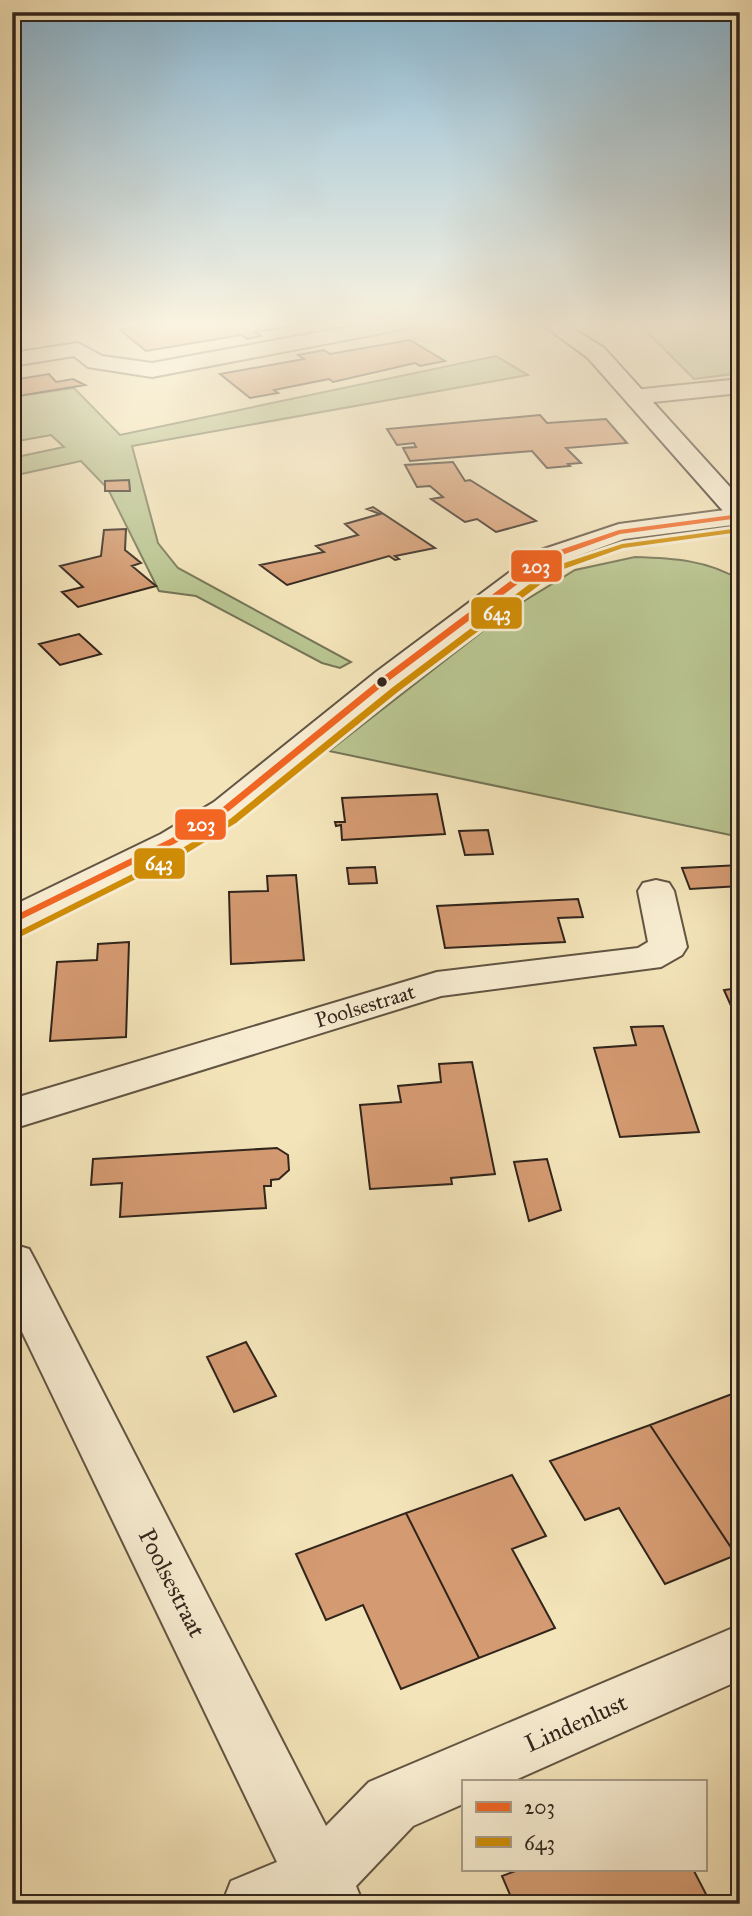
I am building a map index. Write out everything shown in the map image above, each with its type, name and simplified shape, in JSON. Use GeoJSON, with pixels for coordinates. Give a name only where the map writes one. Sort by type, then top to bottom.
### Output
{"type":"FeatureCollection","features":[{"type":"Feature","properties":{"kind":"street"},"geometry":{"type":"LineString","coordinates":[[648,411],[740,515]]}},
{"type":"Feature","properties":{"kind":"street"},"geometry":{"type":"LineString","coordinates":[[12,921],[173,841],[226,809],[387,678],[548,557],[619,532],[740,515]]}},
{"type":"Feature","properties":{"kind":"street"},"geometry":{"type":"LineString","coordinates":[[548,557],[740,534]]}},
{"type":"Feature","properties":{"kind":"street","name":"Poolsestraat"},"geometry":{"type":"LineString","coordinates":[[12,1114],[437,984],[647,959],[668,947],[656,891]]}},
{"type":"Feature","properties":{"kind":"street","name":"Poolsestraat"},"geometry":{"type":"LineString","coordinates":[[12,1262],[325,1891]]}},
{"type":"Feature","properties":{"kind":"street","name":"Lindenlust"},"geometry":{"type":"LineString","coordinates":[[325,1891],[391,1804],[740,1652]]}},
{"type":"Feature","properties":{"kind":"street"},"geometry":{"type":"LineString","coordinates":[[254,1904],[325,1891]]}},
{"type":"Feature","properties":{"kind":"green space"},"geometry":{"type":"Polygon","coordinates":[[[12,411],[97,411],[120,435],[232,411],[325,411],[132,446],[158,543],[178,568],[351,662],[340,668],[322,663],[196,596],[159,591],[108,489],[81,461],[12,476],[12,458],[64,447],[51,435],[12,442],[12,411]]]}},
{"type":"Feature","properties":{"kind":"green space"},"geometry":{"type":"Polygon","coordinates":[[[635,557],[676,559],[702,564],[740,580],[740,837],[329,751],[511,609],[575,570],[635,557]]]}},
{"type":"Feature","properties":{"kind":"building"},"geometry":{"type":"Polygon","coordinates":[[[540,415],[547,423],[606,419],[627,443],[566,448],[581,463],[547,468],[532,451],[410,461],[403,448],[416,447],[414,443],[397,445],[387,429],[540,415]]]}},
{"type":"Feature","properties":{"kind":"building"},"geometry":{"type":"Polygon","coordinates":[[[453,462],[465,481],[470,480],[536,521],[496,532],[477,519],[465,522],[431,499],[443,497],[430,486],[417,487],[405,465],[453,462]]]}},
{"type":"Feature","properties":{"kind":"building"},"geometry":{"type":"Polygon","coordinates":[[[129,480],[130,491],[105,491],[105,481],[129,480]]]}},
{"type":"Feature","properties":{"kind":"building"},"geometry":{"type":"Polygon","coordinates":[[[373,507],[435,548],[395,556],[399,559],[395,560],[389,556],[287,585],[260,565],[324,552],[316,546],[358,535],[345,524],[380,514],[367,509],[373,507]]]}},
{"type":"Feature","properties":{"kind":"building"},"geometry":{"type":"Polygon","coordinates":[[[126,529],[125,550],[141,563],[132,566],[156,586],[78,607],[62,592],[83,587],[60,566],[101,556],[104,530],[126,529]]]}},
{"type":"Feature","properties":{"kind":"building"},"geometry":{"type":"Polygon","coordinates":[[[79,634],[101,654],[60,665],[39,644],[79,634]]]}},
{"type":"Feature","properties":{"kind":"building"},"geometry":{"type":"Polygon","coordinates":[[[437,794],[445,834],[342,840],[341,825],[336,826],[335,822],[345,822],[342,798],[437,794]]]}},
{"type":"Feature","properties":{"kind":"building"},"geometry":{"type":"Polygon","coordinates":[[[488,830],[493,854],[465,855],[459,831],[488,830]]]}},
{"type":"Feature","properties":{"kind":"building"},"geometry":{"type":"Polygon","coordinates":[[[740,865],[740,886],[690,889],[682,868],[740,865]]]}},
{"type":"Feature","properties":{"kind":"building"},"geometry":{"type":"Polygon","coordinates":[[[375,867],[377,883],[349,884],[347,868],[375,867]]]}},
{"type":"Feature","properties":{"kind":"building"},"geometry":{"type":"Polygon","coordinates":[[[296,875],[304,960],[231,964],[229,892],[268,891],[267,876],[296,875]]]}},
{"type":"Feature","properties":{"kind":"building"},"geometry":{"type":"Polygon","coordinates":[[[578,899],[583,917],[558,918],[565,942],[445,948],[437,906],[578,899]]]}},
{"type":"Feature","properties":{"kind":"building"},"geometry":{"type":"Polygon","coordinates":[[[129,942],[126,1037],[50,1041],[57,962],[97,960],[98,944],[129,942]]]}},
{"type":"Feature","properties":{"kind":"building"},"geometry":{"type":"Polygon","coordinates":[[[740,988],[740,1026],[724,990],[740,988]]]}},
{"type":"Feature","properties":{"kind":"building"},"geometry":{"type":"Polygon","coordinates":[[[663,1026],[699,1132],[620,1137],[594,1048],[636,1045],[631,1027],[663,1026]]]}},
{"type":"Feature","properties":{"kind":"building"},"geometry":{"type":"Polygon","coordinates":[[[472,1062],[495,1174],[451,1178],[452,1184],[370,1189],[360,1105],[401,1102],[398,1086],[441,1082],[439,1064],[472,1062]]]}},
{"type":"Feature","properties":{"kind":"building"},"geometry":{"type":"Polygon","coordinates":[[[277,1148],[288,1155],[289,1170],[279,1179],[271,1180],[271,1186],[264,1186],[266,1208],[120,1217],[122,1183],[91,1185],[93,1159],[277,1148]]]}},
{"type":"Feature","properties":{"kind":"building"},"geometry":{"type":"Polygon","coordinates":[[[547,1159],[561,1210],[529,1221],[514,1162],[547,1159]]]}},
{"type":"Feature","properties":{"kind":"building"},"geometry":{"type":"Polygon","coordinates":[[[246,1342],[276,1396],[234,1412],[207,1357],[246,1342]]]}},
{"type":"Feature","properties":{"kind":"building"},"geometry":{"type":"Polygon","coordinates":[[[740,1391],[740,1554],[736,1555],[650,1425],[740,1391]]]}},
{"type":"Feature","properties":{"kind":"building"},"geometry":{"type":"Polygon","coordinates":[[[650,1425],[736,1555],[665,1584],[619,1508],[585,1520],[550,1461],[650,1425]]]}},
{"type":"Feature","properties":{"kind":"building"},"geometry":{"type":"Polygon","coordinates":[[[512,1475],[546,1536],[512,1549],[555,1628],[479,1658],[406,1513],[512,1475]]]}},
{"type":"Feature","properties":{"kind":"building"},"geometry":{"type":"Polygon","coordinates":[[[406,1513],[479,1658],[401,1689],[363,1605],[326,1620],[296,1554],[406,1513]]]}},
{"type":"Feature","properties":{"kind":"building"},"geometry":{"type":"Polygon","coordinates":[[[518,1870],[694,1870],[708,1898],[694,1904],[514,1904],[502,1876],[518,1870]]]}},
{"type":"Feature","properties":{"kind":"transit line","name":"203"},"geometry":{"type":"LineString","coordinates":[[12,921],[173,841],[226,809],[387,678],[548,557],[619,532],[740,516]]}},
{"type":"Feature","properties":{"kind":"transit line","name":"643"},"geometry":{"type":"LineString","coordinates":[[18,934],[179,854],[233,821],[396,689],[555,569],[622,546],[740,530]]}}]}
